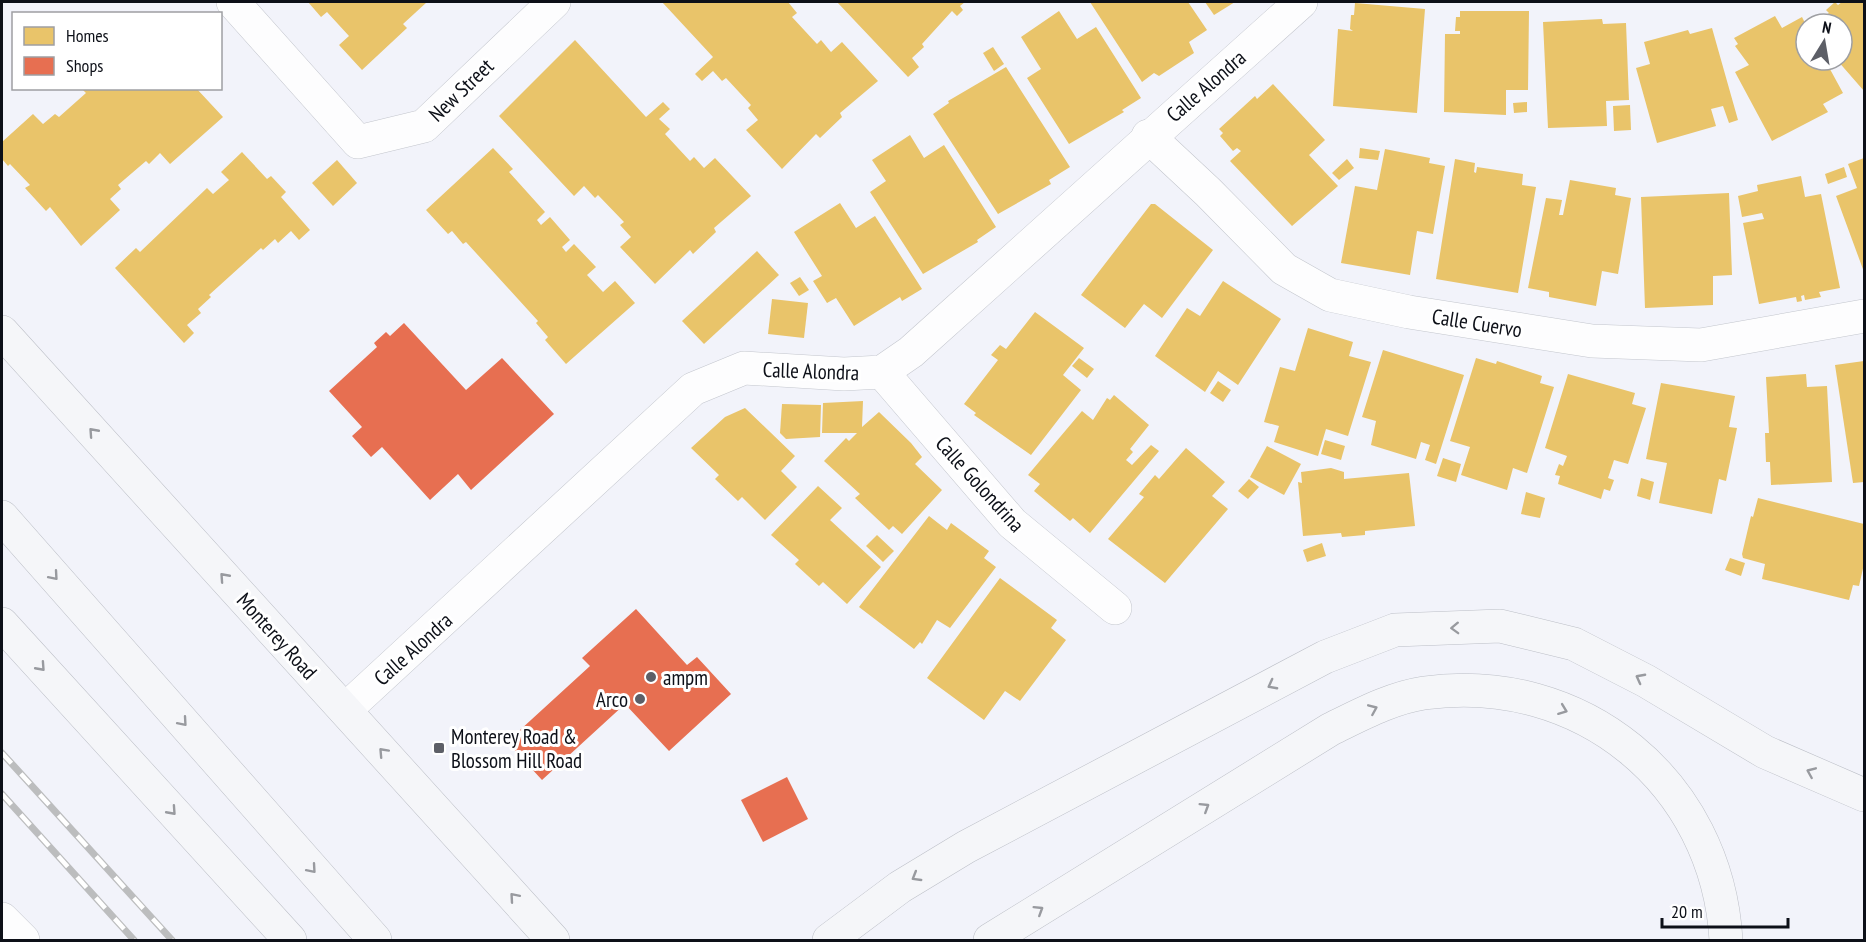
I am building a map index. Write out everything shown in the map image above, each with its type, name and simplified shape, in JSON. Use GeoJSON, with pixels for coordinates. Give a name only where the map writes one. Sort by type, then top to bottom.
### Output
{"type":"FeatureCollection","features":[{"type":"Feature","properties":{"kind":"main road","name":"Monterey Road"},"geometry":{"type":"LineString","coordinates":[[2,332],[553,940]]}},
{"type":"Feature","properties":{"kind":"main road"},"geometry":{"type":"LineString","coordinates":[[2,517],[375,940]]}},
{"type":"Feature","properties":{"kind":"main road"},"geometry":{"type":"LineString","coordinates":[[2,624],[290,940]]}},
{"type":"Feature","properties":{"kind":"main road"},"geometry":{"type":"LineString","coordinates":[[828,940],[900,887],[966,847],[1325,657],[1395,630],[1500,626],[1574,644],[1646,681],[1765,752],[1864,795]]}},
{"type":"Feature","properties":{"kind":"main road"},"geometry":{"type":"LineString","coordinates":[[990,940],[1331,729],[1378,706],[1423,693],[1471,691],[1516,696],[1563,708],[1604,729],[1643,758],[1672,790],[1700,835],[1716,875],[1726,940]]}},
{"type":"Feature","properties":{"kind":"street","name":"New Street"},"geometry":{"type":"LineString","coordinates":[[233,2],[358,142],[424,126],[554,2]]}},
{"type":"Feature","properties":{"kind":"street","name":"Calle Alondra"},"geometry":{"type":"LineString","coordinates":[[345,710],[693,389],[744,368],[844,374],[882,372],[911,352],[1301,2]]}},
{"type":"Feature","properties":{"kind":"street","name":"Calle Cuervo"},"geometry":{"type":"LineString","coordinates":[[1149,136],[1284,269],[1330,295],[1409,312],[1592,342],[1701,345],[1864,316]]}},
{"type":"Feature","properties":{"kind":"street","name":"Calle Golondrina"},"geometry":{"type":"LineString","coordinates":[[882,372],[1012,523],[1115,608]]}},
{"type":"Feature","properties":{"kind":"street"},"geometry":{"type":"LineString","coordinates":[[2,919],[23,940]]}},
{"type":"Feature","properties":{"kind":"building: Homes"},"geometry":{"type":"Polygon","coordinates":[[[308,2],[427,2],[403,24],[407,28],[362,70],[339,45],[349,36],[327,12],[321,17],[308,2]]]}},
{"type":"Feature","properties":{"kind":"building: Homes"},"geometry":{"type":"Polygon","coordinates":[[[662,2],[788,2],[797,13],[792,17],[817,44],[821,40],[831,52],[842,42],[878,81],[840,113],[842,117],[820,138],[816,134],[782,169],[746,130],[758,120],[748,108],[751,105],[726,78],[722,81],[713,71],[702,81],[695,74],[713,57],[662,2]]]}},
{"type":"Feature","properties":{"kind":"building: Homes"},"geometry":{"type":"Polygon","coordinates":[[[837,2],[965,2],[960,6],[963,10],[957,16],[952,11],[922,44],[924,47],[912,58],[919,67],[908,77],[837,2]]]}},
{"type":"Feature","properties":{"kind":"building: Homes"},"geometry":{"type":"Polygon","coordinates":[[[1090,2],[1188,2],[1207,30],[1189,42],[1194,53],[1159,76],[1154,73],[1142,82],[1090,2]]]}},
{"type":"Feature","properties":{"kind":"building: Homes"},"geometry":{"type":"Polygon","coordinates":[[[1205,2],[1235,2],[1214,15],[1205,2]]]}},
{"type":"Feature","properties":{"kind":"building: Homes"},"geometry":{"type":"Polygon","coordinates":[[[1835,2],[1838,5],[1842,2],[1864,2],[1864,91],[1847,72],[1854,72],[1854,12],[1828,12],[1826,10],[1835,2]]]}},
{"type":"Feature","properties":{"kind":"building: Homes"},"geometry":{"type":"Polygon","coordinates":[[[1355,3],[1425,9],[1417,113],[1333,106],[1338,29],[1353,31],[1350,29],[1351,15],[1354,15],[1355,3]]]}},
{"type":"Feature","properties":{"kind":"building: Homes"},"geometry":{"type":"Polygon","coordinates":[[[1059,11],[1077,39],[1096,27],[1141,98],[1122,110],[1124,112],[1069,144],[1027,78],[1041,69],[1021,37],[1059,11]]]}},
{"type":"Feature","properties":{"kind":"building: Homes"},"geometry":{"type":"Polygon","coordinates":[[[1460,11],[1529,11],[1528,90],[1506,90],[1506,115],[1444,112],[1445,34],[1460,34],[1460,31],[1455,31],[1456,17],[1460,17],[1460,11]]]}},
{"type":"Feature","properties":{"kind":"building: Homes"},"geometry":{"type":"Polygon","coordinates":[[[1775,16],[1782,28],[1794,21],[1794,72],[1832,72],[1843,93],[1823,104],[1828,112],[1772,141],[1735,72],[1749,65],[1735,46],[1738,44],[1734,38],[1775,16]]]}},
{"type":"Feature","properties":{"kind":"building: Homes"},"geometry":{"type":"Polygon","coordinates":[[[1602,19],[1603,24],[1626,23],[1629,100],[1606,101],[1607,126],[1548,128],[1543,22],[1602,19]]]}},
{"type":"Feature","properties":{"kind":"building: Homes"},"geometry":{"type":"Polygon","coordinates":[[[1712,28],[1738,120],[1729,123],[1723,106],[1711,109],[1716,126],[1657,143],[1636,68],[1650,64],[1644,42],[1688,30],[1690,34],[1712,28]]]}},
{"type":"Feature","properties":{"kind":"building: Homes"},"geometry":{"type":"Polygon","coordinates":[[[575,40],[646,117],[663,102],[670,109],[659,119],[670,129],[665,134],[690,161],[694,157],[704,168],[715,158],[751,196],[714,228],[716,232],[693,254],[690,250],[655,284],[620,247],[631,237],[620,225],[624,222],[598,195],[595,198],[584,186],[574,196],[499,116],[575,40]]]}},
{"type":"Feature","properties":{"kind":"building: Homes"},"geometry":{"type":"Polygon","coordinates":[[[993,47],[1004,64],[994,71],[983,53],[993,47]]]}},
{"type":"Feature","properties":{"kind":"building: Homes"},"geometry":{"type":"Polygon","coordinates":[[[1006,67],[1070,167],[1049,180],[1051,184],[998,214],[933,114],[949,103],[948,101],[1006,67]]]}},
{"type":"Feature","properties":{"kind":"building: Homes"},"geometry":{"type":"Polygon","coordinates":[[[1273,84],[1325,140],[1309,155],[1338,186],[1292,226],[1230,161],[1241,151],[1237,148],[1233,151],[1220,136],[1223,133],[1219,129],[1255,96],[1257,99],[1273,84]]]}},
{"type":"Feature","properties":{"kind":"building: Homes"},"geometry":{"type":"Polygon","coordinates":[[[83,90],[198,90],[223,117],[170,164],[160,153],[149,164],[146,161],[118,185],[121,189],[110,199],[120,210],[81,246],[50,207],[46,211],[25,188],[30,185],[2,159],[2,142],[33,114],[43,124],[55,114],[59,117],[86,93],[83,90]]]}},
{"type":"Feature","properties":{"kind":"building: Homes"},"geometry":{"type":"Polygon","coordinates":[[[1527,102],[1527,112],[1514,113],[1513,103],[1527,102]]]}},
{"type":"Feature","properties":{"kind":"building: Homes"},"geometry":{"type":"Polygon","coordinates":[[[1630,105],[1631,130],[1614,131],[1613,106],[1630,105]]]}},
{"type":"Feature","properties":{"kind":"building: Homes"},"geometry":{"type":"Polygon","coordinates":[[[910,135],[924,158],[944,145],[996,227],[977,240],[978,242],[923,274],[870,192],[886,181],[872,160],[910,135]]]}},
{"type":"Feature","properties":{"kind":"building: Homes"},"geometry":{"type":"Polygon","coordinates":[[[493,148],[513,169],[509,172],[545,212],[537,220],[541,225],[550,217],[570,240],[562,247],[566,252],[574,244],[596,267],[587,275],[603,292],[615,281],[635,303],[566,364],[545,340],[548,337],[536,323],[538,321],[466,242],[463,244],[452,231],[448,234],[426,210],[493,148]]]}},
{"type":"Feature","properties":{"kind":"building: Homes"},"geometry":{"type":"Polygon","coordinates":[[[1360,148],[1380,151],[1378,160],[1359,158],[1360,148]]]}},
{"type":"Feature","properties":{"kind":"building: Homes"},"geometry":{"type":"Polygon","coordinates":[[[1385,149],[1430,158],[1429,163],[1445,166],[1433,234],[1417,231],[1410,275],[1341,263],[1355,186],[1377,190],[1385,149]]]}},
{"type":"Feature","properties":{"kind":"building: Homes"},"geometry":{"type":"Polygon","coordinates":[[[242,152],[267,179],[271,176],[286,192],[281,197],[310,230],[299,240],[291,231],[278,243],[275,239],[263,250],[261,248],[209,295],[211,297],[198,309],[201,313],[187,325],[194,333],[184,343],[115,268],[136,248],[140,252],[207,188],[213,194],[229,180],[221,172],[242,152]]]}},
{"type":"Feature","properties":{"kind":"building: Homes"},"geometry":{"type":"Polygon","coordinates":[[[1864,158],[1864,272],[1836,196],[1857,188],[1848,164],[1864,158]]]}},
{"type":"Feature","properties":{"kind":"building: Homes"},"geometry":{"type":"Polygon","coordinates":[[[1347,159],[1354,168],[1339,180],[1332,173],[1347,159]]]}},
{"type":"Feature","properties":{"kind":"building: Homes"},"geometry":{"type":"Polygon","coordinates":[[[1455,159],[1475,163],[1474,172],[1476,173],[1477,167],[1523,174],[1522,185],[1536,187],[1518,293],[1436,279],[1455,159]]]}},
{"type":"Feature","properties":{"kind":"building: Homes"},"geometry":{"type":"Polygon","coordinates":[[[337,160],[357,183],[333,206],[312,183],[337,160]]]}},
{"type":"Feature","properties":{"kind":"building: Homes"},"geometry":{"type":"Polygon","coordinates":[[[1844,167],[1847,177],[1828,184],[1825,174],[1844,167]]]}},
{"type":"Feature","properties":{"kind":"building: Homes"},"geometry":{"type":"Polygon","coordinates":[[[1801,176],[1805,197],[1821,194],[1840,288],[1819,292],[1821,297],[1805,300],[1804,295],[1801,296],[1802,301],[1797,302],[1796,297],[1759,304],[1743,223],[1764,219],[1762,213],[1742,217],[1738,196],[1758,191],[1757,185],[1801,176]]]}},
{"type":"Feature","properties":{"kind":"building: Homes"},"geometry":{"type":"Polygon","coordinates":[[[1570,180],[1616,188],[1615,195],[1631,198],[1618,274],[1602,271],[1596,306],[1549,297],[1549,292],[1528,288],[1546,198],[1562,200],[1559,215],[1563,215],[1570,180]]]}},
{"type":"Feature","properties":{"kind":"building: Homes"},"geometry":{"type":"Polygon","coordinates":[[[1729,193],[1732,275],[1713,276],[1713,305],[1645,308],[1641,197],[1729,193]]]}},
{"type":"Feature","properties":{"kind":"building: Homes"},"geometry":{"type":"Polygon","coordinates":[[[840,203],[856,228],[875,216],[922,289],[902,301],[900,297],[854,326],[836,298],[827,303],[813,281],[822,276],[794,232],[840,203]]]}},
{"type":"Feature","properties":{"kind":"building: Homes"},"geometry":{"type":"Polygon","coordinates":[[[1151,204],[1155,204],[1213,250],[1162,318],[1144,304],[1125,328],[1081,295],[1151,204]]]}},
{"type":"Feature","properties":{"kind":"building: Homes"},"geometry":{"type":"Polygon","coordinates":[[[757,251],[779,275],[704,344],[682,321],[757,251]]]}},
{"type":"Feature","properties":{"kind":"building: Homes"},"geometry":{"type":"Polygon","coordinates":[[[800,277],[809,290],[799,296],[790,283],[800,277]]]}},
{"type":"Feature","properties":{"kind":"building: Homes"},"geometry":{"type":"Polygon","coordinates":[[[1223,281],[1281,319],[1238,385],[1218,371],[1205,392],[1155,356],[1187,308],[1200,316],[1223,281]]]}},
{"type":"Feature","properties":{"kind":"building: Homes"},"geometry":{"type":"Polygon","coordinates":[[[772,299],[808,303],[804,338],[768,334],[772,299]]]}},
{"type":"Feature","properties":{"kind":"building: Homes"},"geometry":{"type":"Polygon","coordinates":[[[1035,312],[1084,348],[1063,375],[1081,390],[1031,455],[974,415],[976,413],[964,404],[998,360],[991,355],[1000,345],[1006,349],[1035,312]]]}},
{"type":"Feature","properties":{"kind":"building: Homes"},"geometry":{"type":"Polygon","coordinates":[[[1308,328],[1353,342],[1349,356],[1371,362],[1348,436],[1326,429],[1318,456],[1274,442],[1279,426],[1264,422],[1280,367],[1295,371],[1308,328]]]}},
{"type":"Feature","properties":{"kind":"building: Homes"},"geometry":{"type":"Polygon","coordinates":[[[1383,350],[1464,375],[1436,464],[1425,460],[1430,445],[1421,442],[1416,459],[1371,445],[1376,421],[1362,417],[1383,350]]]}},
{"type":"Feature","properties":{"kind":"building: Homes"},"geometry":{"type":"Polygon","coordinates":[[[1079,358],[1094,369],[1087,378],[1072,366],[1079,358]]]}},
{"type":"Feature","properties":{"kind":"building: Homes"},"geometry":{"type":"Polygon","coordinates":[[[1476,358],[1496,364],[1497,361],[1542,376],[1540,383],[1554,387],[1527,473],[1513,468],[1507,490],[1461,475],[1470,447],[1450,441],[1476,358]]]}},
{"type":"Feature","properties":{"kind":"building: Homes"},"geometry":{"type":"Polygon","coordinates":[[[1864,361],[1864,482],[1853,483],[1835,365],[1864,361]]]}},
{"type":"Feature","properties":{"kind":"building: Homes"},"geometry":{"type":"Polygon","coordinates":[[[1568,374],[1635,393],[1632,404],[1646,408],[1628,464],[1614,460],[1608,478],[1614,480],[1610,491],[1604,489],[1601,499],[1558,484],[1560,476],[1555,475],[1559,464],[1563,466],[1567,456],[1545,448],[1568,374]]]}},
{"type":"Feature","properties":{"kind":"building: Homes"},"geometry":{"type":"Polygon","coordinates":[[[1806,374],[1807,387],[1827,386],[1832,482],[1771,485],[1770,462],[1766,462],[1765,433],[1769,433],[1766,377],[1806,374]]]}},
{"type":"Feature","properties":{"kind":"building: Homes"},"geometry":{"type":"Polygon","coordinates":[[[1218,381],[1231,390],[1223,402],[1210,393],[1218,381]]]}},
{"type":"Feature","properties":{"kind":"building: Homes"},"geometry":{"type":"Polygon","coordinates":[[[1661,383],[1735,396],[1729,427],[1737,428],[1726,481],[1719,479],[1712,514],[1659,503],[1667,463],[1646,459],[1661,383]]]}},
{"type":"Feature","properties":{"kind":"building: Homes"},"geometry":{"type":"Polygon","coordinates":[[[1114,395],[1149,425],[1130,449],[1133,452],[1126,460],[1132,465],[1151,445],[1159,451],[1090,533],[1073,518],[1070,521],[1034,491],[1040,484],[1028,475],[1082,411],[1093,420],[1107,398],[1110,400],[1114,395]]]}},
{"type":"Feature","properties":{"kind":"building: Homes"},"geometry":{"type":"Polygon","coordinates":[[[863,401],[862,427],[879,412],[911,443],[922,457],[915,464],[942,490],[902,534],[893,526],[889,530],[855,498],[860,494],[824,461],[846,438],[849,441],[857,433],[822,433],[823,403],[863,401]]]}},
{"type":"Feature","properties":{"kind":"building: Homes"},"geometry":{"type":"Polygon","coordinates":[[[782,404],[821,405],[820,437],[786,439],[780,433],[782,404]]]}},
{"type":"Feature","properties":{"kind":"building: Homes"},"geometry":{"type":"Polygon","coordinates":[[[745,408],[795,456],[781,471],[797,487],[765,520],[742,497],[738,501],[715,479],[719,475],[691,448],[725,417],[745,408]]]}},
{"type":"Feature","properties":{"kind":"building: Homes"},"geometry":{"type":"Polygon","coordinates":[[[1325,440],[1345,446],[1341,460],[1321,454],[1325,440]]]}},
{"type":"Feature","properties":{"kind":"building: Homes"},"geometry":{"type":"Polygon","coordinates":[[[1267,446],[1301,464],[1284,495],[1250,477],[1267,446]]]}},
{"type":"Feature","properties":{"kind":"building: Homes"},"geometry":{"type":"Polygon","coordinates":[[[1186,448],[1225,482],[1212,496],[1228,509],[1165,583],[1108,539],[1144,497],[1139,494],[1155,475],[1159,479],[1186,448]]]}},
{"type":"Feature","properties":{"kind":"building: Homes"},"geometry":{"type":"Polygon","coordinates":[[[1443,458],[1461,464],[1456,482],[1437,476],[1443,458]]]}},
{"type":"Feature","properties":{"kind":"building: Homes"},"geometry":{"type":"Polygon","coordinates":[[[1331,468],[1344,472],[1344,479],[1409,473],[1415,526],[1365,531],[1365,535],[1342,537],[1341,533],[1303,536],[1298,482],[1302,483],[1301,472],[1331,468]]]}},
{"type":"Feature","properties":{"kind":"building: Homes"},"geometry":{"type":"Polygon","coordinates":[[[1641,478],[1654,482],[1650,500],[1637,496],[1641,478]]]}},
{"type":"Feature","properties":{"kind":"building: Homes"},"geometry":{"type":"Polygon","coordinates":[[[1249,479],[1259,487],[1248,499],[1238,491],[1249,479]]]}},
{"type":"Feature","properties":{"kind":"building: Homes"},"geometry":{"type":"Polygon","coordinates":[[[818,486],[842,508],[830,520],[881,567],[847,604],[823,582],[819,586],[795,564],[799,560],[771,535],[818,486]]]}},
{"type":"Feature","properties":{"kind":"building: Homes"},"geometry":{"type":"Polygon","coordinates":[[[1526,492],[1545,498],[1540,518],[1521,514],[1526,492]]]}},
{"type":"Feature","properties":{"kind":"building: Homes"},"geometry":{"type":"Polygon","coordinates":[[[1758,498],[1864,524],[1864,564],[1859,586],[1853,585],[1849,600],[1762,579],[1765,564],[1743,558],[1751,516],[1753,517],[1758,498]]]}},
{"type":"Feature","properties":{"kind":"building: Homes"},"geometry":{"type":"Polygon","coordinates":[[[929,516],[947,530],[951,523],[989,551],[984,558],[996,567],[950,628],[937,620],[922,644],[920,642],[914,649],[859,607],[929,516]]]}},
{"type":"Feature","properties":{"kind":"building: Homes"},"geometry":{"type":"Polygon","coordinates":[[[877,535],[894,551],[883,562],[866,546],[877,535]]]}},
{"type":"Feature","properties":{"kind":"building: Homes"},"geometry":{"type":"Polygon","coordinates":[[[1322,543],[1326,556],[1307,562],[1303,550],[1322,543]]]}},
{"type":"Feature","properties":{"kind":"building: Homes"},"geometry":{"type":"Polygon","coordinates":[[[1730,558],[1745,563],[1741,576],[1725,570],[1730,558]]]}},
{"type":"Feature","properties":{"kind":"building: Homes"},"geometry":{"type":"Polygon","coordinates":[[[1000,578],[1057,620],[1051,628],[1066,640],[1020,701],[1005,691],[984,720],[927,678],[1000,578]]]}},
{"type":"Feature","properties":{"kind":"building: Shops"},"geometry":{"type":"Polygon","coordinates":[[[404,323],[466,390],[502,358],[554,414],[471,490],[458,474],[430,500],[382,447],[371,457],[352,436],[362,427],[329,391],[377,347],[374,343],[386,332],[390,336],[404,323]]]}},
{"type":"Feature","properties":{"kind":"building: Shops","name":"Arco"},"geometry":{"type":"Polygon","coordinates":[[[636,609],[687,665],[697,657],[731,694],[669,751],[625,704],[542,780],[507,742],[590,666],[582,658],[636,609]]]}},
{"type":"Feature","properties":{"kind":"building: Shops"},"geometry":{"type":"Polygon","coordinates":[[[787,777],[808,819],[763,842],[741,800],[787,777]]]}},
{"type":"Feature","properties":{"kind":"railway"},"geometry":{"type":"LineString","coordinates":[[2,753],[172,940]]}},
{"type":"Feature","properties":{"kind":"railway"},"geometry":{"type":"LineString","coordinates":[[2,794],[134,940]]}},
{"type":"Feature","properties":{"kind":"place","name":"ampm"},"geometry":{"type":"Point","coordinates":[651,677]}},
{"type":"Feature","properties":{"kind":"place","name":"Arco"},"geometry":{"type":"Point","coordinates":[640,699]}},
{"type":"Feature","properties":{"kind":"place","name":"Monterey Road & Blossom Hill Road"},"geometry":{"type":"Point","coordinates":[439,748]}}]}
